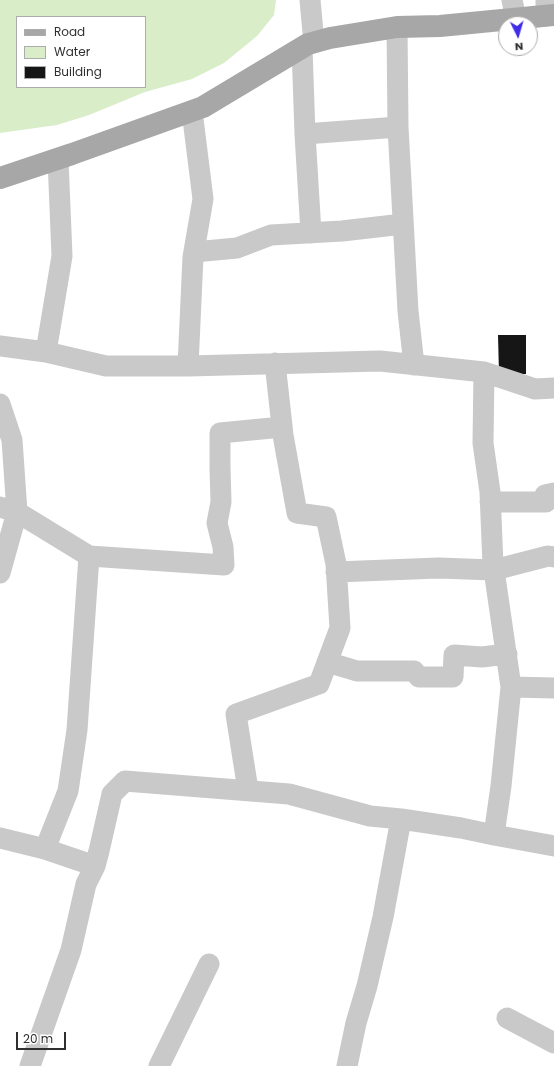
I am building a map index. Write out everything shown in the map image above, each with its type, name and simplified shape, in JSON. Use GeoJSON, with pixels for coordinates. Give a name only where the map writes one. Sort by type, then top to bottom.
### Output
{"type":"FeatureCollection","features":[{"type":"Feature","properties":{"kind":"main road"},"geometry":{"type":"LineString","coordinates":[[0,178],[58,159],[203,107],[308,45],[330,38],[397,27],[440,26],[514,9],[549,10]]}},
{"type":"Feature","properties":{"kind":"street"},"geometry":{"type":"LineString","coordinates":[[310,0],[306,134],[311,233]]}},
{"type":"Feature","properties":{"kind":"street"},"geometry":{"type":"LineString","coordinates":[[397,27],[398,127],[408,311],[414,365]]}},
{"type":"Feature","properties":{"kind":"street"},"geometry":{"type":"LineString","coordinates":[[188,366],[194,252],[203,199],[192,111]]}},
{"type":"Feature","properties":{"kind":"street"},"geometry":{"type":"LineString","coordinates":[[306,134],[398,127]]}},
{"type":"Feature","properties":{"kind":"street"},"geometry":{"type":"LineString","coordinates":[[46,352],[62,256],[58,159]]}},
{"type":"Feature","properties":{"kind":"street"},"geometry":{"type":"LineString","coordinates":[[194,252],[238,248],[272,235],[342,231],[403,224]]}},
{"type":"Feature","properties":{"kind":"street"},"geometry":{"type":"LineString","coordinates":[[0,346],[46,352],[106,366],[188,366],[380,361],[484,372],[535,389],[554,388]]}},
{"type":"Feature","properties":{"kind":"street"},"geometry":{"type":"LineString","coordinates":[[248,790],[236,714],[319,684],[340,628],[336,564],[326,517],[297,513],[282,427],[275,363]]}},
{"type":"Feature","properties":{"kind":"street"},"geometry":{"type":"LineString","coordinates":[[484,372],[483,443],[490,502],[493,565],[511,687],[501,786],[494,835]]}},
{"type":"Feature","properties":{"kind":"street"},"geometry":{"type":"LineString","coordinates":[[0,404],[6,438],[9,510],[0,573]]}},
{"type":"Feature","properties":{"kind":"street"},"geometry":{"type":"LineString","coordinates":[[9,510],[89,556],[224,566],[223,547],[217,523],[221,502],[220,432],[282,427]]}},
{"type":"Feature","properties":{"kind":"street"},"geometry":{"type":"LineString","coordinates":[[490,502],[546,502],[545,495],[554,493]]}},
{"type":"Feature","properties":{"kind":"street"},"geometry":{"type":"LineString","coordinates":[[45,849],[68,791],[77,730],[89,556]]}},
{"type":"Feature","properties":{"kind":"street"},"geometry":{"type":"LineString","coordinates":[[336,572],[438,568],[494,570],[548,556],[554,557]]}},
{"type":"Feature","properties":{"kind":"street"},"geometry":{"type":"LineString","coordinates":[[327,662],[357,671],[414,671],[419,677],[453,677],[454,655],[482,657],[507,654]]}},
{"type":"Feature","properties":{"kind":"street"},"geometry":{"type":"LineString","coordinates":[[511,687],[554,688]]}},
{"type":"Feature","properties":{"kind":"street"},"geometry":{"type":"LineString","coordinates":[[30,1066],[71,950],[86,884],[95,866],[112,794],[125,781],[289,794],[370,816],[461,828],[554,846]]}},
{"type":"Feature","properties":{"kind":"street"},"geometry":{"type":"LineString","coordinates":[[347,1066],[356,1023],[367,986],[383,917],[401,819]]}},
{"type":"Feature","properties":{"kind":"street"},"geometry":{"type":"LineString","coordinates":[[0,838],[45,849],[95,866]]}},
{"type":"Feature","properties":{"kind":"street"},"geometry":{"type":"LineString","coordinates":[[159,1066],[209,964]]}},
{"type":"Feature","properties":{"kind":"street"},"geometry":{"type":"LineString","coordinates":[[507,1018],[554,1043]]}},
{"type":"Feature","properties":{"kind":"water"},"geometry":{"type":"Polygon","coordinates":[[[0,0],[276,0],[274,15],[257,36],[224,63],[192,79],[145,92],[89,115],[57,125],[0,133],[0,0]]]}},
{"type":"Feature","properties":{"kind":"building"},"geometry":{"type":"Polygon","coordinates":[[[498,335],[526,335],[526,374],[499,374],[498,335]]]}}]}
